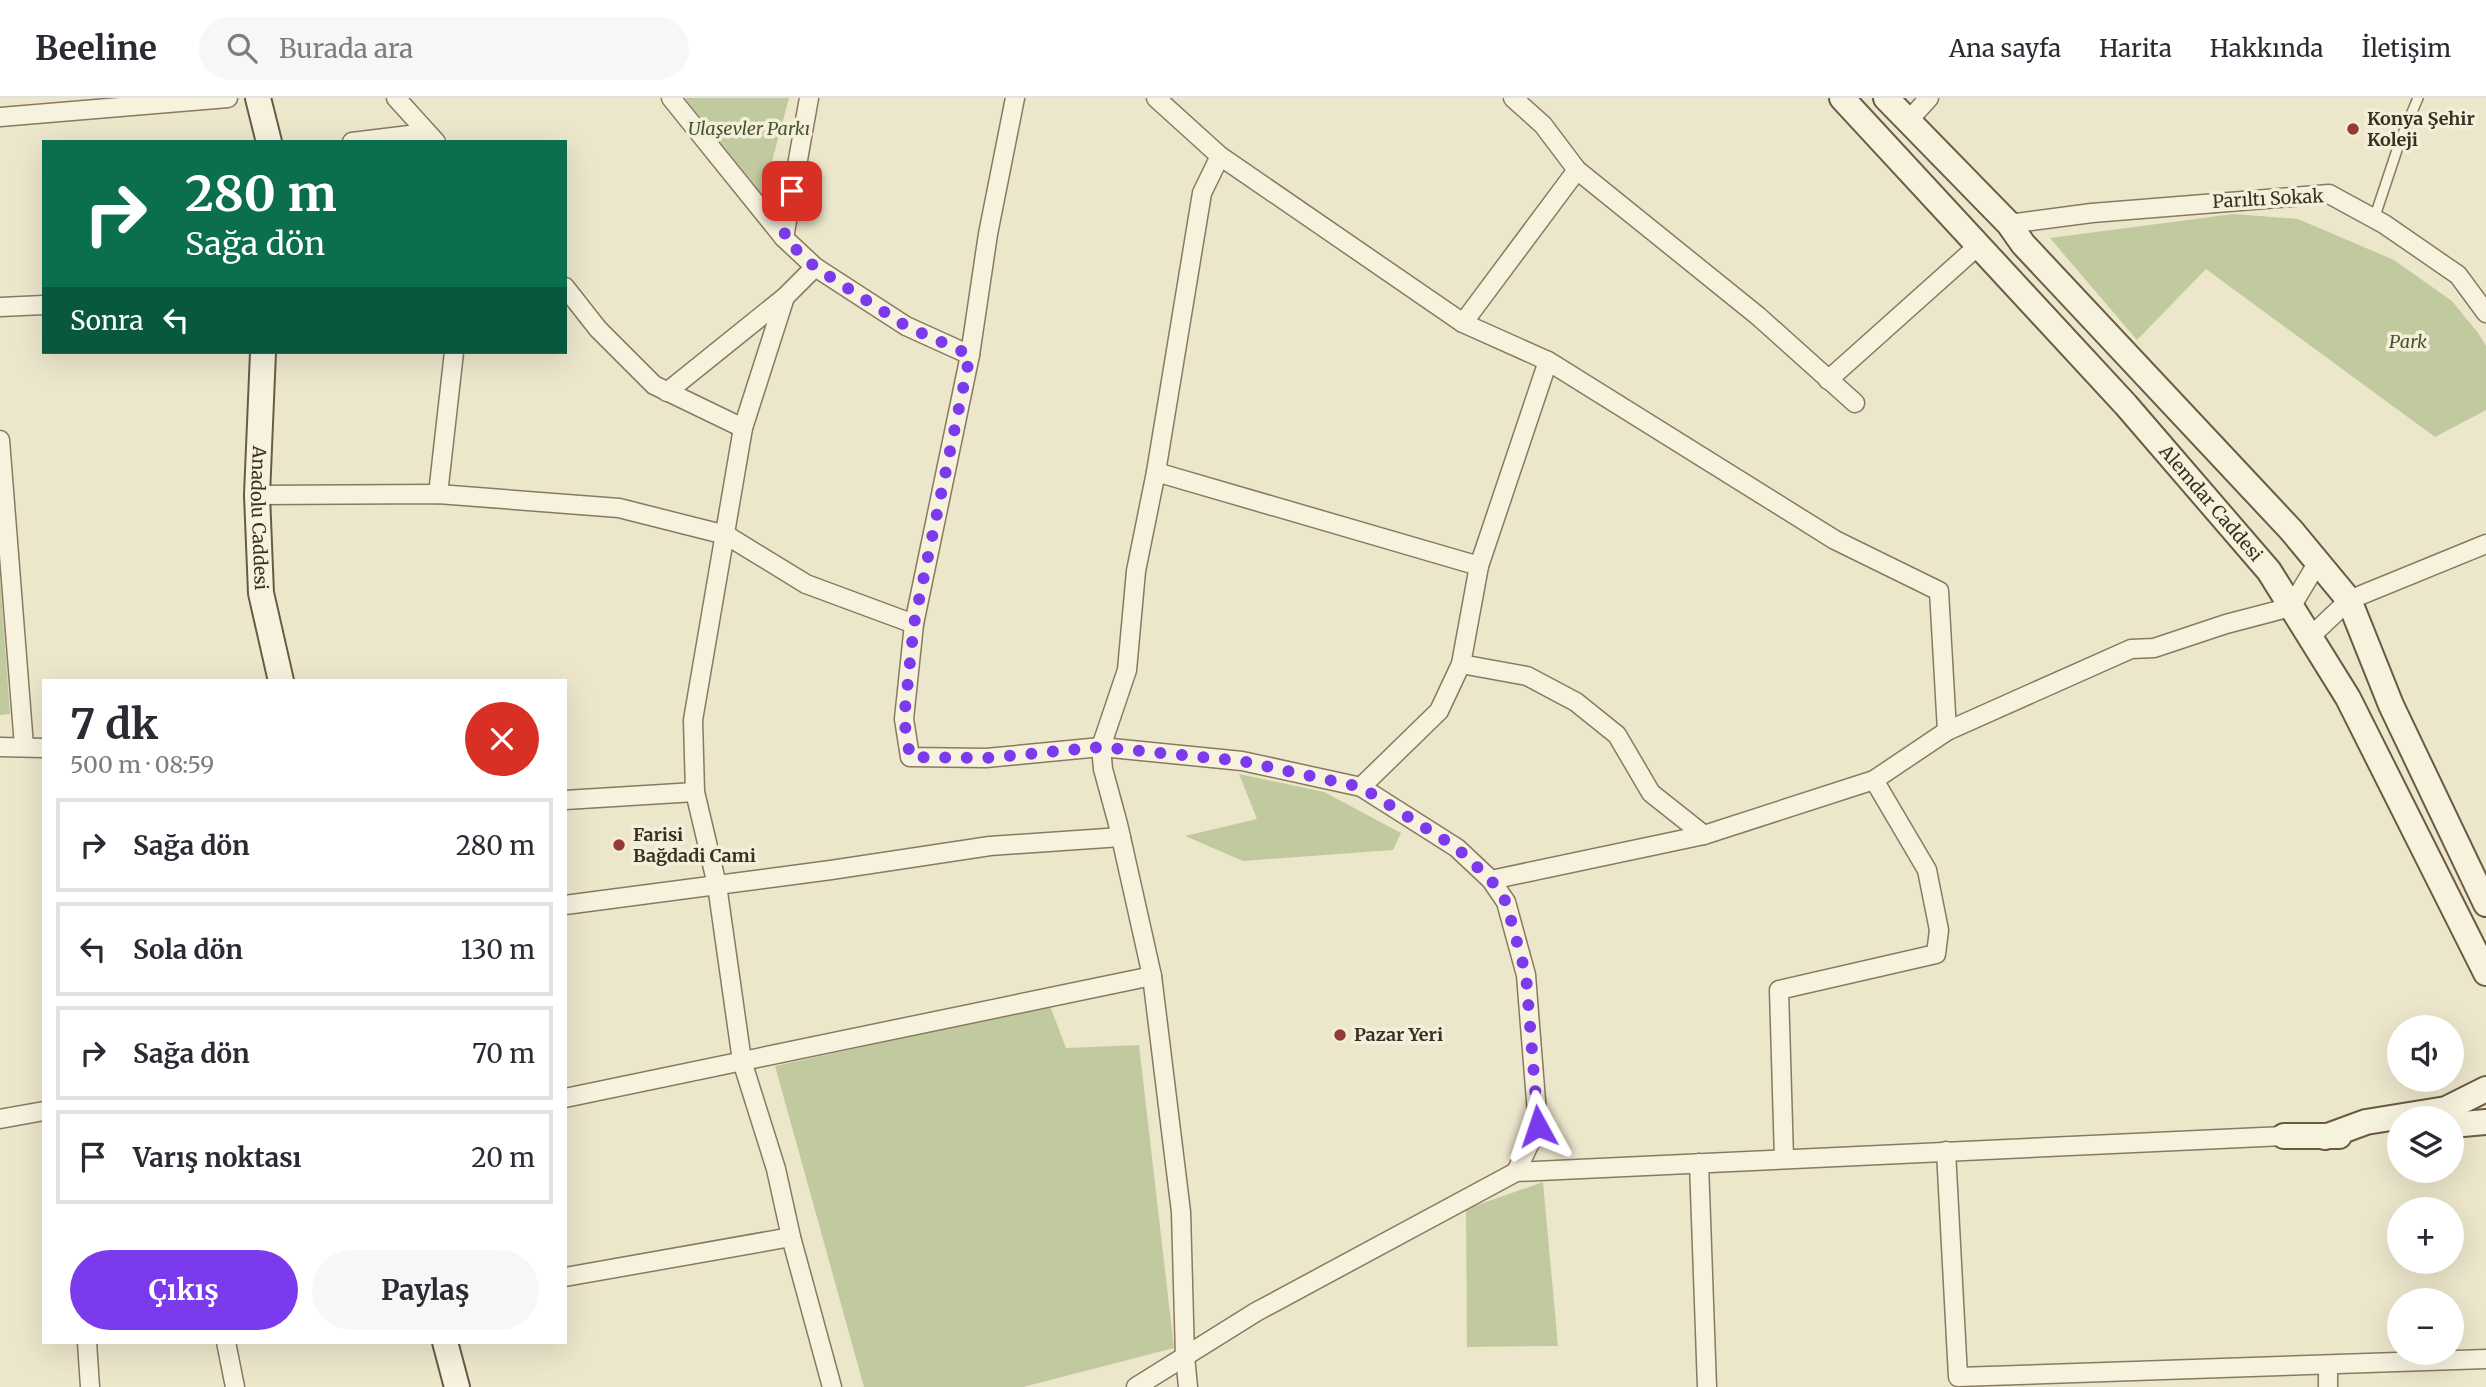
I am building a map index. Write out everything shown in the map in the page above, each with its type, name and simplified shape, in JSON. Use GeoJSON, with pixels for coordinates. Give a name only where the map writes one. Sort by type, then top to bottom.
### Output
{"type":"FeatureCollection","features":[{"type":"Feature","properties":{"kind":"main road"},"geometry":{"type":"LineString","coordinates":[[258,98],[268,140]]}},
{"type":"Feature","properties":{"kind":"main road","name":"Alemdar Caddesi"},"geometry":{"type":"LineString","coordinates":[[1842,98],[2126,405],[2269,571],[2348,698],[2486,972]]}},
{"type":"Feature","properties":{"kind":"main road","name":"Alemdar Caddesi"},"geometry":{"type":"LineString","coordinates":[[1886,98],[2009,224],[2023,244],[2291,530],[2350,600],[2391,705],[2486,904]]}},
{"type":"Feature","properties":{"kind":"main road","name":"Anadolu Caddesi"},"geometry":{"type":"LineString","coordinates":[[263,354],[257,495],[261,593],[281,679]]}},
{"type":"Feature","properties":{"kind":"main road"},"geometry":{"type":"LineString","coordinates":[[2325,1137],[2366,1122],[2446,1109],[2486,1089]]}},
{"type":"Feature","properties":{"kind":"main road"},"geometry":{"type":"LineString","coordinates":[[2464,1124],[2486,1122]]}},
{"type":"Feature","properties":{"kind":"main road"},"geometry":{"type":"LineString","coordinates":[[2284,1136],[2325,1137],[2387,1131]]}},
{"type":"Feature","properties":{"kind":"main road"},"geometry":{"type":"LineString","coordinates":[[446,1344],[457,1387]]}},
{"type":"Feature","properties":{"kind":"street"},"geometry":{"type":"LineString","coordinates":[[0,117],[228,98]]}},
{"type":"Feature","properties":{"kind":"street"},"geometry":{"type":"LineString","coordinates":[[396,98],[431,137]]}},
{"type":"Feature","properties":{"kind":"street"},"geometry":{"type":"LineString","coordinates":[[671,98],[784,238],[815,267],[906,326],[970,355]]}},
{"type":"Feature","properties":{"kind":"street"},"geometry":{"type":"LineString","coordinates":[[784,238],[809,98]]}},
{"type":"Feature","properties":{"kind":"street"},"geometry":{"type":"LineString","coordinates":[[1016,98],[988,234],[970,355],[914,624],[904,719],[910,757],[986,758],[1101,747],[1242,761],[1361,787],[1457,848],[1491,880],[1506,902],[1526,975],[1538,1126],[1516,1172]]}},
{"type":"Feature","properties":{"kind":"street"},"geometry":{"type":"LineString","coordinates":[[1156,98],[1220,156],[1463,323],[1548,361],[1835,540],[1939,591],[1947,730]]}},
{"type":"Feature","properties":{"kind":"street"},"geometry":{"type":"LineString","coordinates":[[1513,98],[1543,125],[1577,170],[1758,316],[1855,403]]}},
{"type":"Feature","properties":{"kind":"street"},"geometry":{"type":"LineString","coordinates":[[1908,121],[1929,98]]}},
{"type":"Feature","properties":{"kind":"street"},"geometry":{"type":"LineString","coordinates":[[384,140],[431,137]]}},
{"type":"Feature","properties":{"kind":"street"},"geometry":{"type":"LineString","coordinates":[[1188,1387],[1181,1212],[1152,976],[1103,769],[1101,747],[1126,670],[1136,571],[1156,472],[1202,194],[1220,156]]}},
{"type":"Feature","properties":{"kind":"street"},"geometry":{"type":"LineString","coordinates":[[1463,323],[1577,170]]}},
{"type":"Feature","properties":{"kind":"street","name":"Parıltı Sokak"},"geometry":{"type":"LineString","coordinates":[[2009,224],[2092,213],[2329,194],[2374,219],[2458,275],[2486,313]]}},
{"type":"Feature","properties":{"kind":"street"},"geometry":{"type":"LineString","coordinates":[[1828,380],[1979,246]]}},
{"type":"Feature","properties":{"kind":"street"},"geometry":{"type":"LineString","coordinates":[[667,392],[785,297],[815,267]]}},
{"type":"Feature","properties":{"kind":"street"},"geometry":{"type":"LineString","coordinates":[[567,290],[597,329],[654,385],[743,428]]}},
{"type":"Feature","properties":{"kind":"street"},"geometry":{"type":"LineString","coordinates":[[785,297],[743,428],[693,720],[695,792],[717,885],[742,1061],[776,1169],[791,1237],[832,1387]]}},
{"type":"Feature","properties":{"kind":"street"},"geometry":{"type":"LineString","coordinates":[[0,307],[42,305]]}},
{"type":"Feature","properties":{"kind":"street"},"geometry":{"type":"LineString","coordinates":[[438,494],[454,354]]}},
{"type":"Feature","properties":{"kind":"street"},"geometry":{"type":"LineString","coordinates":[[1361,787],[1439,711],[1461,664],[1479,566],[1548,361]]}},
{"type":"Feature","properties":{"kind":"street"},"geometry":{"type":"LineString","coordinates":[[0,440],[4,551],[24,747]]}},
{"type":"Feature","properties":{"kind":"street"},"geometry":{"type":"LineString","coordinates":[[1156,472],[1479,566]]}},
{"type":"Feature","properties":{"kind":"street"},"geometry":{"type":"LineString","coordinates":[[257,495],[438,494],[619,508],[726,535],[806,584],[914,624]]}},
{"type":"Feature","properties":{"kind":"street"},"geometry":{"type":"LineString","coordinates":[[2310,637],[2350,600],[2486,544]]}},
{"type":"Feature","properties":{"kind":"street"},"geometry":{"type":"LineString","coordinates":[[1491,880],[1704,835],[1874,780],[1947,730],[2131,649],[2154,648],[2226,624],[2291,607],[2318,562]]}},
{"type":"Feature","properties":{"kind":"street"},"geometry":{"type":"LineString","coordinates":[[1461,664],[1527,676],[1576,702],[1617,735],[1651,793],[1704,835]]}},
{"type":"Feature","properties":{"kind":"street"},"geometry":{"type":"LineString","coordinates":[[0,747],[42,748]]}},
{"type":"Feature","properties":{"kind":"street"},"geometry":{"type":"LineString","coordinates":[[1784,1159],[1779,990],[1936,954],[1939,930],[1927,870],[1874,780]]}},
{"type":"Feature","properties":{"kind":"street"},"geometry":{"type":"LineString","coordinates":[[567,800],[695,792]]}},
{"type":"Feature","properties":{"kind":"street"},"geometry":{"type":"LineString","coordinates":[[567,905],[990,846],[1121,837]]}},
{"type":"Feature","properties":{"kind":"street"},"geometry":{"type":"LineString","coordinates":[[567,1098],[1152,976]]}},
{"type":"Feature","properties":{"kind":"street"},"geometry":{"type":"LineString","coordinates":[[0,1119],[42,1111]]}},
{"type":"Feature","properties":{"kind":"street"},"geometry":{"type":"LineString","coordinates":[[1136,1387],[1255,1312],[1516,1172],[2284,1136]]}},
{"type":"Feature","properties":{"kind":"street"},"geometry":{"type":"LineString","coordinates":[[1946,1151],[1959,1382],[2186,1379],[2328,1366],[2486,1359]]}},
{"type":"Feature","properties":{"kind":"street"},"geometry":{"type":"LineString","coordinates":[[1699,1163],[1707,1387]]}},
{"type":"Feature","properties":{"kind":"street"},"geometry":{"type":"LineString","coordinates":[[567,1277],[791,1237]]}},
{"type":"Feature","properties":{"kind":"street"},"geometry":{"type":"LineString","coordinates":[[87,1344],[90,1387]]}},
{"type":"Feature","properties":{"kind":"street"},"geometry":{"type":"LineString","coordinates":[[226,1344],[236,1387]]}},
{"type":"Feature","properties":{"kind":"street"},"geometry":{"type":"LineString","coordinates":[[2328,1366],[2328,1387]]}},
{"type":"Feature","properties":{"kind":"lane"},"geometry":{"type":"LineString","coordinates":[[2374,219],[2400,141],[2418,98]]}},
{"type":"Feature","properties":{"kind":"green space","name":"Ulaşevler Parkı"},"geometry":{"type":"Polygon","coordinates":[[[685,98],[789,98],[763,195],[685,98]]]}},
{"type":"Feature","properties":{"kind":"green space","name":"Park"},"geometry":{"type":"Polygon","coordinates":[[[2233,214],[2298,219],[2394,260],[2452,301],[2486,346],[2486,410],[2435,437],[2206,269],[2137,340],[2050,238],[2233,214]]]}},
{"type":"Feature","properties":{"kind":"green space"},"geometry":{"type":"Polygon","coordinates":[[[0,577],[10,714],[0,715],[0,577]]]}},
{"type":"Feature","properties":{"kind":"green space"},"geometry":{"type":"Polygon","coordinates":[[[1239,774],[1324,792],[1401,833],[1393,850],[1243,861],[1185,836],[1257,819],[1239,774]]]}},
{"type":"Feature","properties":{"kind":"green space"},"geometry":{"type":"Polygon","coordinates":[[[1050,1006],[1066,1048],[1139,1045],[1174,1348],[1023,1387],[864,1387],[775,1066],[1050,1006]]]}},
{"type":"Feature","properties":{"kind":"green space"},"geometry":{"type":"Polygon","coordinates":[[[1543,1182],[1558,1346],[1467,1347],[1466,1209],[1543,1182]]]}},
{"type":"Feature","properties":{"kind":"place","name":"Konya Şehir Koleji"},"geometry":{"type":"Point","coordinates":[2353,129]}},
{"type":"Feature","properties":{"kind":"place","name":"Farisi Bağdadi Cami"},"geometry":{"type":"Point","coordinates":[619,845]}},
{"type":"Feature","properties":{"kind":"place","name":"Pazar Yeri"},"geometry":{"type":"Point","coordinates":[1340,1035]}},
{"type":"Feature","properties":{"kind":"route"},"geometry":{"type":"LineString","coordinates":[[792,191],[784,238],[815,267],[906,326],[970,355],[914,624],[904,719],[910,757],[986,758],[1101,747],[1242,761],[1361,787],[1457,848],[1491,880],[1506,902],[1526,975],[1538,1126]]}}]}
